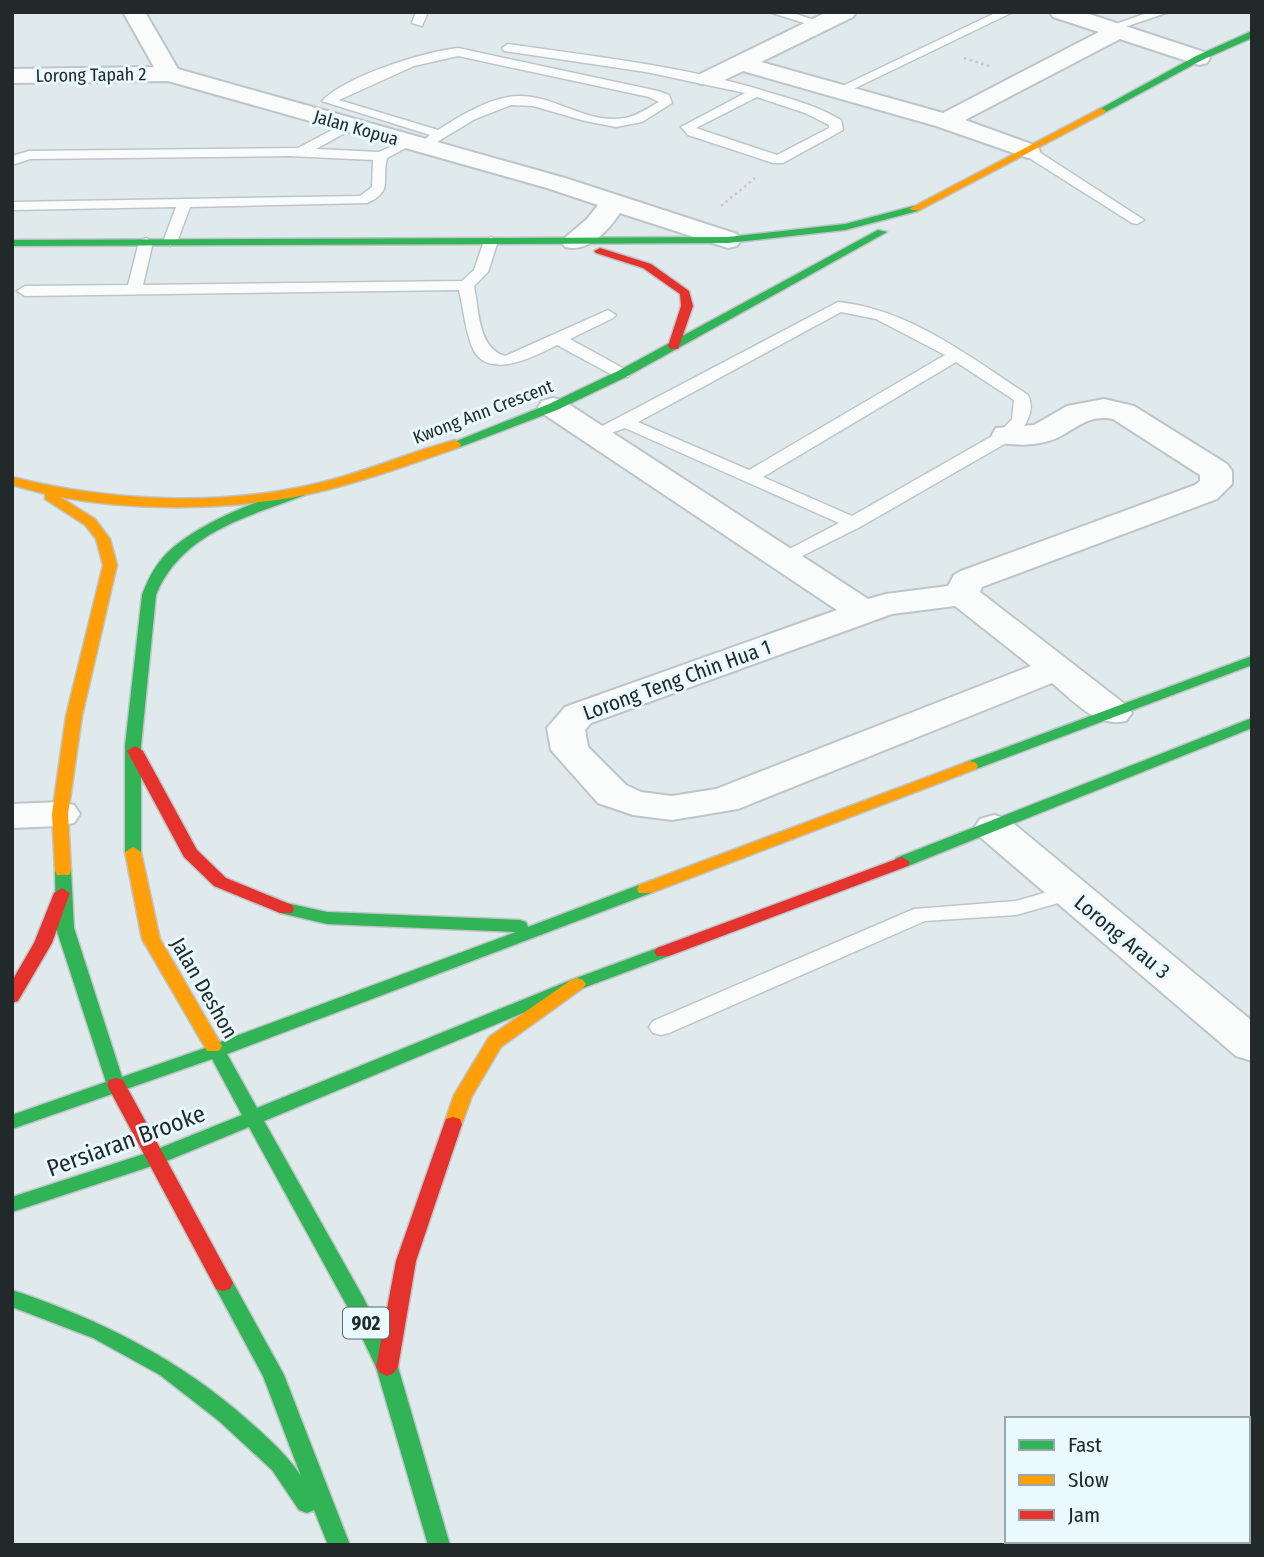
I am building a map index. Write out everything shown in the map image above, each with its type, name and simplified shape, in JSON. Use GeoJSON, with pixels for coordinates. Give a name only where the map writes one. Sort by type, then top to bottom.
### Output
{"type":"FeatureCollection","features":[{"type":"Feature","properties":{"kind":"main road"},"geometry":{"type":"LineString","coordinates":[[16,244],[728,240],[823,233],[880,221],[926,205],[1199,58],[1252,34]]}},
{"type":"Feature","properties":{"kind":"main road","name":"Kwong Ann Crescent"},"geometry":{"type":"LineString","coordinates":[[12,481],[40,491],[138,501],[215,501],[300,492],[387,469],[552,407],[622,374],[720,318],[853,249],[926,205]]}},
{"type":"Feature","properties":{"kind":"main road"},"geometry":{"type":"LineString","coordinates":[[562,241],[616,254],[647,266],[685,293],[687,306],[674,346]]}},
{"type":"Feature","properties":{"kind":"main road"},"geometry":{"type":"LineString","coordinates":[[40,491],[89,518],[100,530],[107,546],[110,565],[74,716],[60,814],[65,928],[116,1085],[273,1375],[338,1545]]}},
{"type":"Feature","properties":{"kind":"main road","name":"Jalan Deshon"},"geometry":{"type":"LineString","coordinates":[[300,492],[215,528],[184,545],[157,571],[149,595],[133,746],[133,856],[151,939],[255,1117],[356,1303],[387,1367],[439,1545]]}},
{"type":"Feature","properties":{"kind":"main road"},"geometry":{"type":"LineString","coordinates":[[12,1122],[216,1051],[1252,660]]}},
{"type":"Feature","properties":{"kind":"main road"},"geometry":{"type":"LineString","coordinates":[[387,1367],[406,1261],[463,1095],[495,1042],[577,984],[994,828],[1252,723]]}},
{"type":"Feature","properties":{"kind":"main road"},"geometry":{"type":"LineString","coordinates":[[133,746],[190,853],[220,882],[231,887],[275,906],[327,918],[482,926],[544,926]]}},
{"type":"Feature","properties":{"kind":"main road"},"geometry":{"type":"LineString","coordinates":[[12,997],[43,943],[62,893]]}},
{"type":"Feature","properties":{"kind":"main road","name":"Persiaran Brooke"},"geometry":{"type":"LineString","coordinates":[[12,1205],[157,1157],[577,984]]}},
{"type":"Feature","properties":{"kind":"main road"},"geometry":{"type":"LineString","coordinates":[[12,1298],[100,1332],[167,1369],[227,1415],[279,1463],[338,1545]]}},
{"type":"Feature","properties":{"kind":"street"},"geometry":{"type":"LineString","coordinates":[[134,12],[169,74]]}},
{"type":"Feature","properties":{"kind":"street"},"geometry":{"type":"LineString","coordinates":[[708,79],[845,12]]}},
{"type":"Feature","properties":{"kind":"street"},"geometry":{"type":"LineString","coordinates":[[1061,12],[1116,24],[1199,58]]}},
{"type":"Feature","properties":{"kind":"street"},"geometry":{"type":"LineString","coordinates":[[944,121],[1029,77],[1116,24]]}},
{"type":"Feature","properties":{"kind":"street"},"geometry":{"type":"LineString","coordinates":[[741,63],[944,121],[1028,151]]}},
{"type":"Feature","properties":{"kind":"street","name":"Lorong Tapah 2"},"geometry":{"type":"LineString","coordinates":[[12,76],[169,74]]}},
{"type":"Feature","properties":{"kind":"street","name":"Jalan Kopua"},"geometry":{"type":"LineString","coordinates":[[169,74],[348,126],[424,141],[728,240]]}},
{"type":"Feature","properties":{"kind":"street"},"geometry":{"type":"LineString","coordinates":[[562,241],[596,227],[607,215],[612,202]]}},
{"type":"Feature","properties":{"kind":"street"},"geometry":{"type":"LineString","coordinates":[[552,407],[864,612]]}},
{"type":"Feature","properties":{"kind":"street"},"geometry":{"type":"LineString","coordinates":[[1007,435],[1025,436],[1044,432],[1078,412],[1104,408],[1123,412],[1216,471],[1216,484],[1206,492],[966,582],[962,595],[1113,713]]}},
{"type":"Feature","properties":{"kind":"street","name":"Lorong Teng Chin Hua 1"},"geometry":{"type":"LineString","coordinates":[[962,595],[886,604],[578,715],[566,728],[570,750],[612,794],[633,803],[672,808],[724,800],[1056,669]]}},
{"type":"Feature","properties":{"kind":"street"},"geometry":{"type":"LineString","coordinates":[[12,816],[60,814]]}},
{"type":"Feature","properties":{"kind":"street","name":"Lorong Arau 3"},"geometry":{"type":"LineString","coordinates":[[994,828],[1068,893],[1252,1045]]}},
{"type":"Feature","properties":{"kind":"lane"},"geometry":{"type":"LineString","coordinates":[[775,12],[820,24]]}},
{"type":"Feature","properties":{"kind":"lane"},"geometry":{"type":"LineString","coordinates":[[838,91],[1007,12]]}},
{"type":"Feature","properties":{"kind":"lane"},"geometry":{"type":"LineString","coordinates":[[1116,24],[1163,12]]}},
{"type":"Feature","properties":{"kind":"lane"},"geometry":{"type":"LineString","coordinates":[[1116,24],[1141,19]]}},
{"type":"Feature","properties":{"kind":"lane"},"geometry":{"type":"LineString","coordinates":[[508,48],[708,79],[756,92],[821,114],[836,123],[836,130],[778,160],[692,132],[688,127],[756,92]]}},
{"type":"Feature","properties":{"kind":"lane"},"geometry":{"type":"LineString","coordinates":[[12,161],[29,155],[301,152],[381,156],[424,141],[494,105],[507,102],[520,100],[536,103],[614,124],[643,117],[666,103],[664,98],[653,94],[458,52],[436,54],[410,62],[328,101],[424,141]]}},
{"type":"Feature","properties":{"kind":"lane"},"geometry":{"type":"LineString","coordinates":[[301,152],[348,126]]}},
{"type":"Feature","properties":{"kind":"lane"},"geometry":{"type":"LineString","coordinates":[[1028,151],[1136,220]]}},
{"type":"Feature","properties":{"kind":"lane"},"geometry":{"type":"LineString","coordinates":[[12,206],[362,200],[374,195],[380,188],[378,161],[381,156]]}},
{"type":"Feature","properties":{"kind":"lane"},"geometry":{"type":"LineString","coordinates":[[170,242],[185,203]]}},
{"type":"Feature","properties":{"kind":"lane"},"geometry":{"type":"LineString","coordinates":[[25,291],[466,285],[481,272],[491,241]]}},
{"type":"Feature","properties":{"kind":"lane"},"geometry":{"type":"LineString","coordinates":[[135,288],[146,242]]}},
{"type":"Feature","properties":{"kind":"lane"},"geometry":{"type":"LineString","coordinates":[[466,285],[479,346],[489,356],[512,360],[608,315]]}},
{"type":"Feature","properties":{"kind":"lane"},"geometry":{"type":"LineString","coordinates":[[595,434],[625,422],[838,307],[860,309],[933,340],[1022,398],[1024,413],[1018,425],[1007,435],[784,559]]}},
{"type":"Feature","properties":{"kind":"lane"},"geometry":{"type":"LineString","coordinates":[[559,340],[622,374]]}},
{"type":"Feature","properties":{"kind":"lane"},"geometry":{"type":"LineString","coordinates":[[750,477],[956,355]]}},
{"type":"Feature","properties":{"kind":"lane"},"geometry":{"type":"LineString","coordinates":[[625,422],[853,523]]}},
{"type":"Feature","properties":{"kind":"lane"},"geometry":{"type":"LineString","coordinates":[[661,1027],[922,914],[1016,908],[1068,893]]}},
{"type":"Feature","properties":{"kind":"path"},"geometry":{"type":"LineString","coordinates":[[930,48],[1029,77]]}},
{"type":"Feature","properties":{"kind":"path"},"geometry":{"type":"LineString","coordinates":[[687,228],[716,210],[778,160]]}},
{"type":"Feature","properties":{"kind":"traffic: fast"},"geometry":{"type":"LineString","coordinates":[[1101,111],[1199,58],[1252,34]]}},
{"type":"Feature","properties":{"kind":"traffic: fast"},"geometry":{"type":"LineString","coordinates":[[12,243],[728,240],[845,227],[914,209]]}},
{"type":"Feature","properties":{"kind":"traffic: fast"},"geometry":{"type":"LineString","coordinates":[[455,444],[553,407],[622,374],[882,232]]}},
{"type":"Feature","properties":{"kind":"traffic: fast"},"geometry":{"type":"LineString","coordinates":[[133,852],[133,746],[149,595],[157,574],[171,557],[211,529],[300,492]]}},
{"type":"Feature","properties":{"kind":"traffic: fast"},"geometry":{"type":"LineString","coordinates":[[970,766],[1252,660]]}},
{"type":"Feature","properties":{"kind":"traffic: fast"},"geometry":{"type":"LineString","coordinates":[[902,862],[1252,723]]}},
{"type":"Feature","properties":{"kind":"traffic: fast"},"geometry":{"type":"LineString","coordinates":[[63,871],[65,928],[116,1085]]}},
{"type":"Feature","properties":{"kind":"traffic: fast"},"geometry":{"type":"LineString","coordinates":[[213,1046],[216,1051],[645,889]]}},
{"type":"Feature","properties":{"kind":"traffic: fast"},"geometry":{"type":"LineString","coordinates":[[286,909],[327,918],[520,926]]}},
{"type":"Feature","properties":{"kind":"traffic: fast"},"geometry":{"type":"LineString","coordinates":[[255,1117],[577,984],[663,952]]}},
{"type":"Feature","properties":{"kind":"traffic: fast"},"geometry":{"type":"LineString","coordinates":[[12,1122],[216,1051],[356,1303],[387,1367],[439,1545]]}},
{"type":"Feature","properties":{"kind":"traffic: fast"},"geometry":{"type":"LineString","coordinates":[[12,1205],[157,1157],[255,1117]]}},
{"type":"Feature","properties":{"kind":"traffic: fast"},"geometry":{"type":"LineString","coordinates":[[223,1283],[273,1375],[339,1545]]}},
{"type":"Feature","properties":{"kind":"traffic: fast"},"geometry":{"type":"LineString","coordinates":[[12,1298],[100,1332],[167,1369],[227,1415],[280,1463],[307,1503]]}},
{"type":"Feature","properties":{"kind":"traffic: slow"},"geometry":{"type":"LineString","coordinates":[[914,209],[1101,111]]}},
{"type":"Feature","properties":{"kind":"traffic: slow"},"geometry":{"type":"LineString","coordinates":[[12,481],[41,489],[102,499],[164,502],[226,500],[322,487],[455,444]]}},
{"type":"Feature","properties":{"kind":"traffic: slow"},"geometry":{"type":"LineString","coordinates":[[50,496],[90,522],[103,539],[110,565],[74,716],[60,814],[63,871]]}},
{"type":"Feature","properties":{"kind":"traffic: slow"},"geometry":{"type":"LineString","coordinates":[[645,889],[970,766]]}},
{"type":"Feature","properties":{"kind":"traffic: slow"},"geometry":{"type":"LineString","coordinates":[[133,852],[151,939],[213,1046]]}},
{"type":"Feature","properties":{"kind":"traffic: slow"},"geometry":{"type":"LineString","coordinates":[[453,1124],[463,1095],[495,1042],[577,984]]}},
{"type":"Feature","properties":{"kind":"traffic: jam"},"geometry":{"type":"LineString","coordinates":[[600,251],[647,266],[685,293],[687,306],[674,346]]}},
{"type":"Feature","properties":{"kind":"traffic: jam"},"geometry":{"type":"LineString","coordinates":[[135,751],[190,853],[220,882],[286,909]]}},
{"type":"Feature","properties":{"kind":"traffic: jam"},"geometry":{"type":"LineString","coordinates":[[663,952],[902,862]]}},
{"type":"Feature","properties":{"kind":"traffic: jam"},"geometry":{"type":"LineString","coordinates":[[12,997],[43,943],[62,893]]}},
{"type":"Feature","properties":{"kind":"traffic: jam"},"geometry":{"type":"LineString","coordinates":[[116,1085],[223,1283]]}},
{"type":"Feature","properties":{"kind":"traffic: jam"},"geometry":{"type":"LineString","coordinates":[[387,1367],[406,1261],[453,1124]]}}]}
